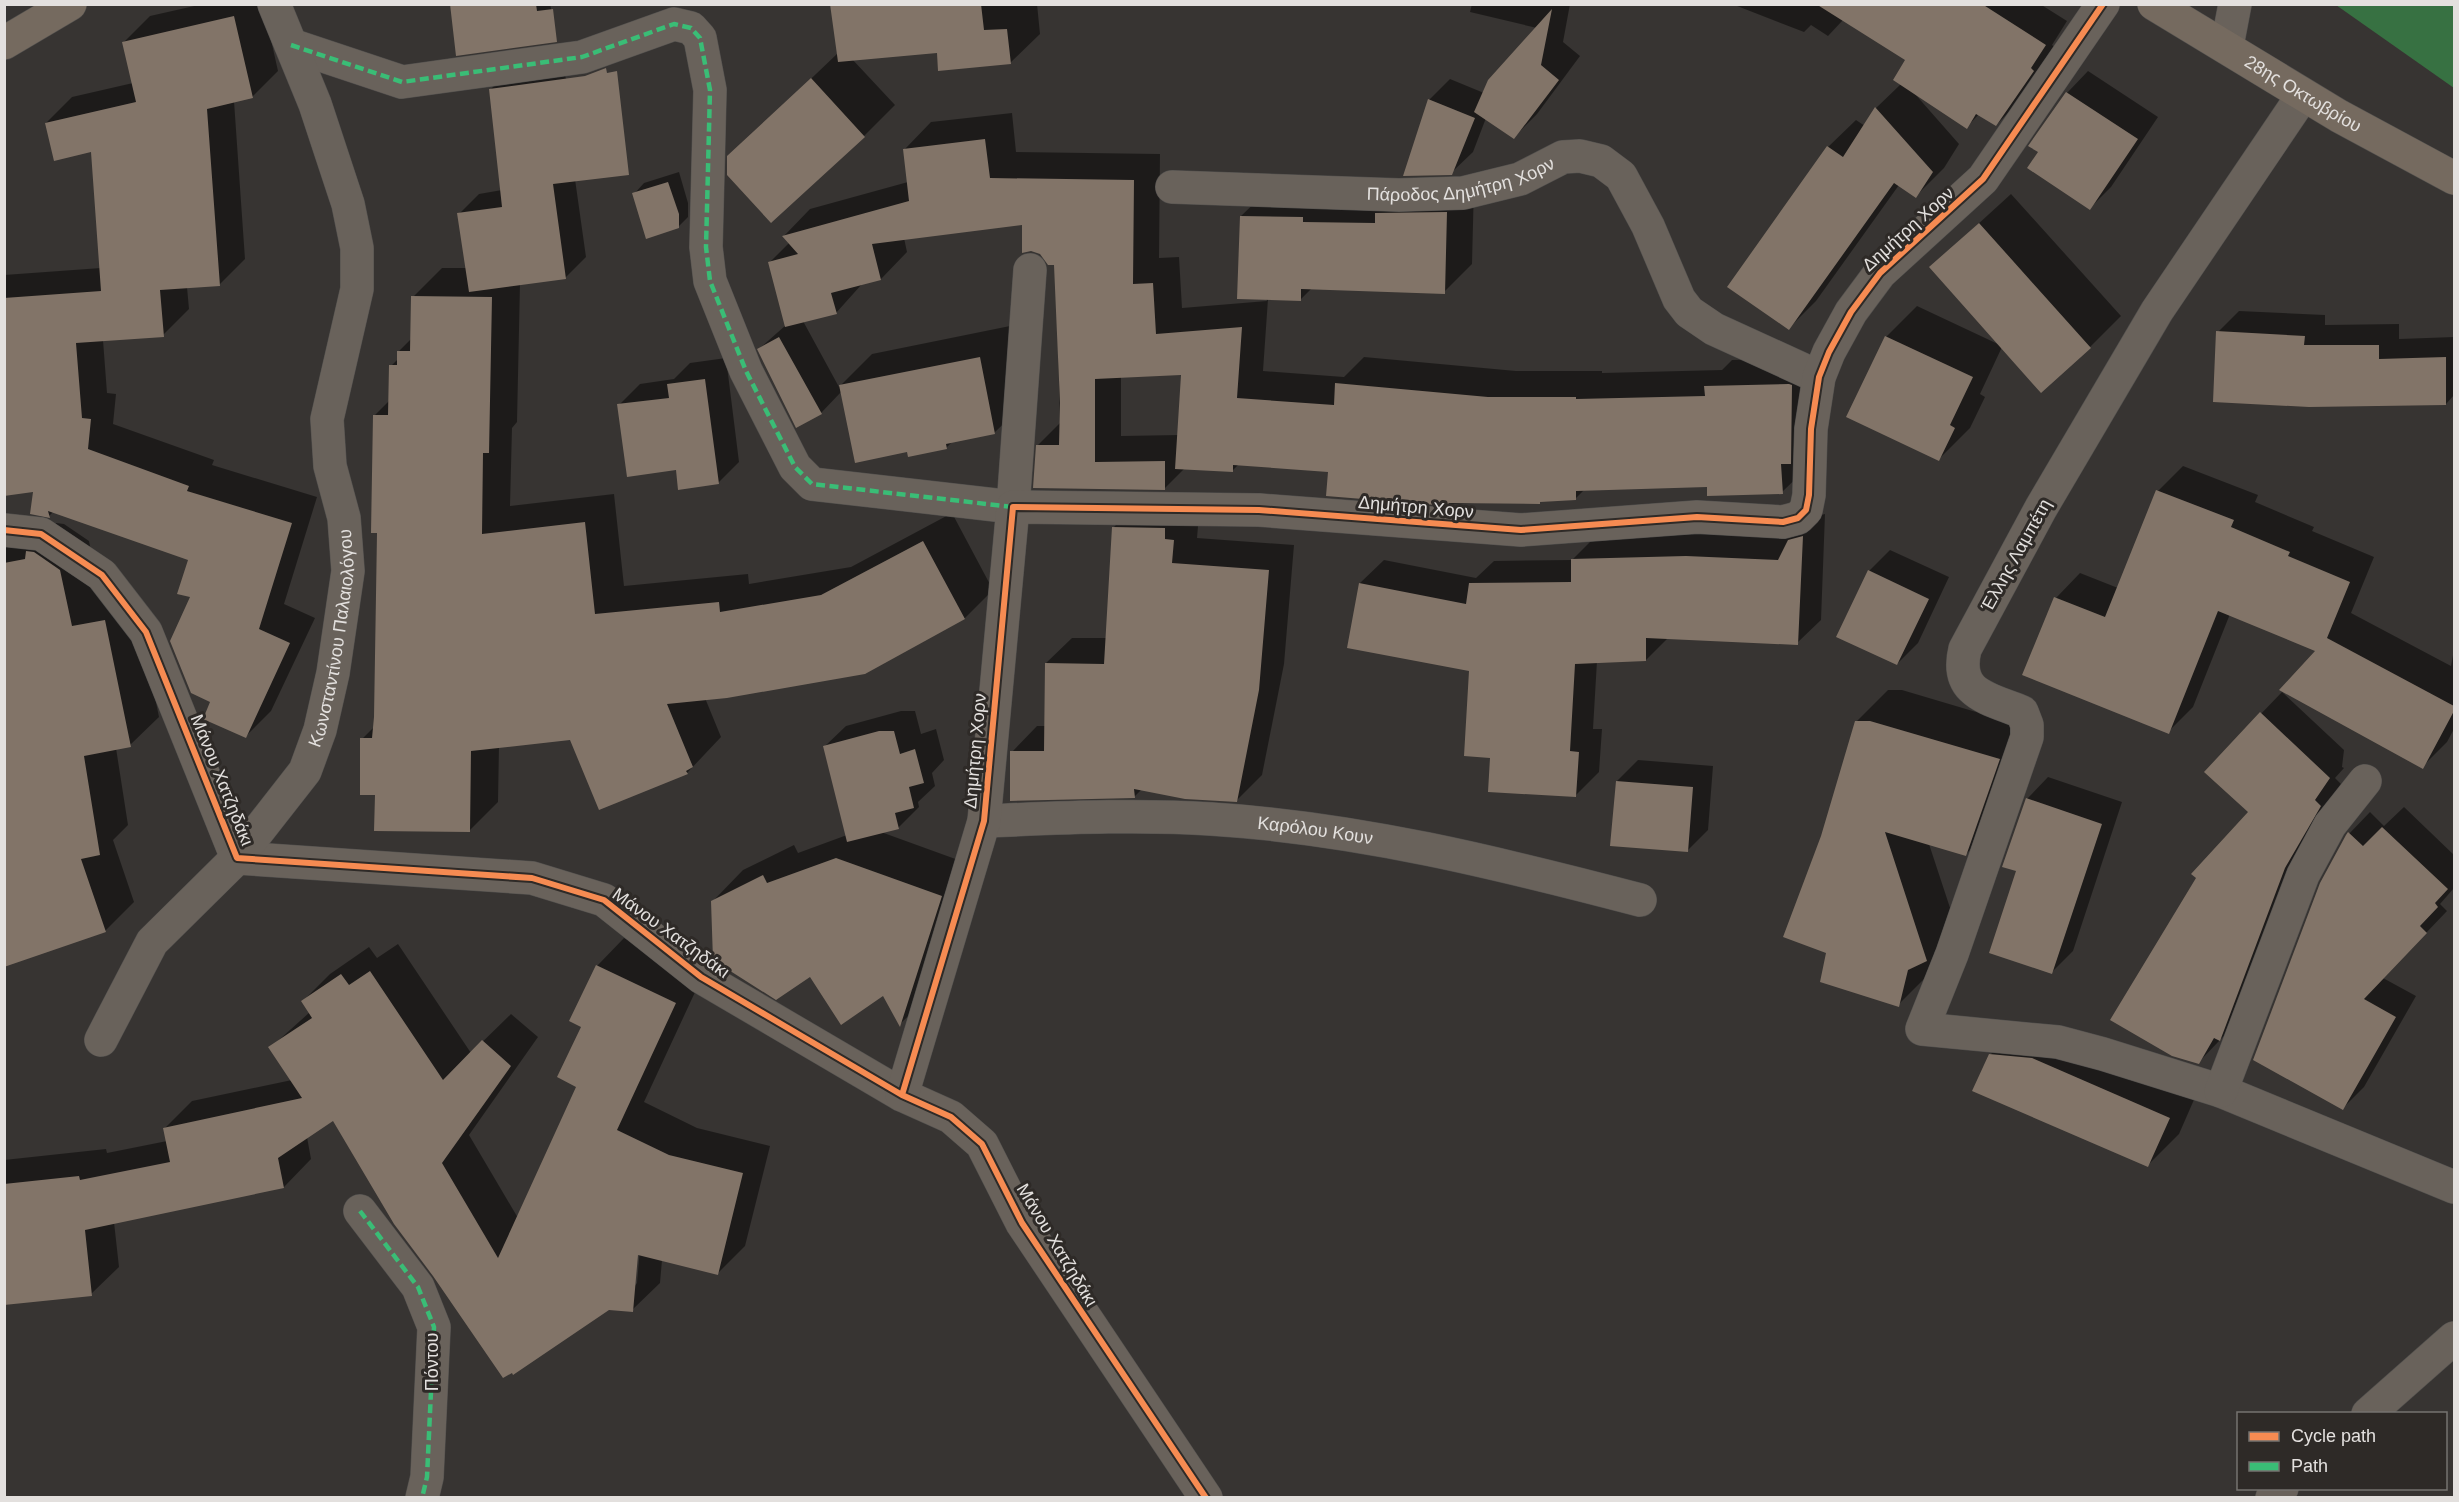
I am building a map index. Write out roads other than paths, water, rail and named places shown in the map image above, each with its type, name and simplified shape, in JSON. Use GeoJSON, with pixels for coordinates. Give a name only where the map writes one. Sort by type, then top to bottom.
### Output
{"type":"FeatureCollection","features":[{"type":"Feature","properties":{"kind":"main road"},"geometry":{"type":"LineString","coordinates":[[4,43],[70,4]]}},
{"type":"Feature","properties":{"kind":"main road","name":"28ης Οκτωβρίου"},"geometry":{"type":"LineString","coordinates":[[2154,4],[2377,138],[2454,178]]}},
{"type":"Feature","properties":{"kind":"street","name":"Κωνσταντίνου Παλαιολόγου"},"geometry":{"type":"LineString","coordinates":[[101,1040],[152,942],[237,858],[305,771],[320,730],[333,673],[348,572],[344,518],[330,466],[327,419],[357,289],[357,248],[348,204],[315,104],[274,4]]}},
{"type":"Feature","properties":{"kind":"street","name":"Δημήτρη Χορν"},"geometry":{"type":"LineString","coordinates":[[902,1095],[984,821],[1013,507],[1259,510],[1521,530],[1696,517],[1787,521],[1801,516],[1807,506],[1811,429],[1819,377],[1829,352],[1870,285],[1983,179],[2103,4]]}},
{"type":"Feature","properties":{"kind":"street"},"geometry":{"type":"LineString","coordinates":[[2226,46],[2235,4]]}},
{"type":"Feature","properties":{"kind":"street"},"geometry":{"type":"LineString","coordinates":[[291,45],[402,82],[582,57],[674,24],[691,28],[700,38],[710,90],[706,247],[710,281],[746,371],[795,467],[812,484],[1013,507],[1030,270]]}},
{"type":"Feature","properties":{"kind":"street","name":"Έλλης Λαμπέτη"},"geometry":{"type":"LineString","coordinates":[[2221,1091],[2058,1042],[1922,1029],[1959,934],[2027,737],[2027,725],[2022,712],[1979,694],[1964,679],[1961,663],[1965,649],[2041,508],[2157,311],[2303,94]]}},
{"type":"Feature","properties":{"kind":"street","name":"Πάροδος Δημήτρη Χορν"},"geometry":{"type":"LineString","coordinates":[[1172,187],[1399,195],[1464,193],[1520,179],[1563,157],[1580,156],[1600,161],[1623,179],[1648,226],[1679,299],[1689,312],[1714,329],[1819,377]]}},
{"type":"Feature","properties":{"kind":"street","name":"Μάνου Χατζηδάκι"},"geometry":{"type":"LineString","coordinates":[[4,530],[41,534],[102,575],[146,632],[237,858],[532,878],[604,900],[701,977],[902,1095],[951,1117],[982,1143],[1022,1223],[1206,1497]]}},
{"type":"Feature","properties":{"kind":"street"},"geometry":{"type":"LineString","coordinates":[[2365,781],[2330,825],[2303,874],[2221,1091],[2454,1187]]}},
{"type":"Feature","properties":{"kind":"street","name":"Καρόλου Κουν"},"geometry":{"type":"LineString","coordinates":[[984,821],[1079,818],[1211,819],[1357,835],[1489,860],[1640,900]]}},
{"type":"Feature","properties":{"kind":"street","name":"Πόντου"},"geometry":{"type":"LineString","coordinates":[[360,1211],[418,1287],[434,1327],[427,1477],[422,1497]]}},
{"type":"Feature","properties":{"kind":"street"},"geometry":{"type":"LineString","coordinates":[[2369,1412],[2454,1338]]}}]}
